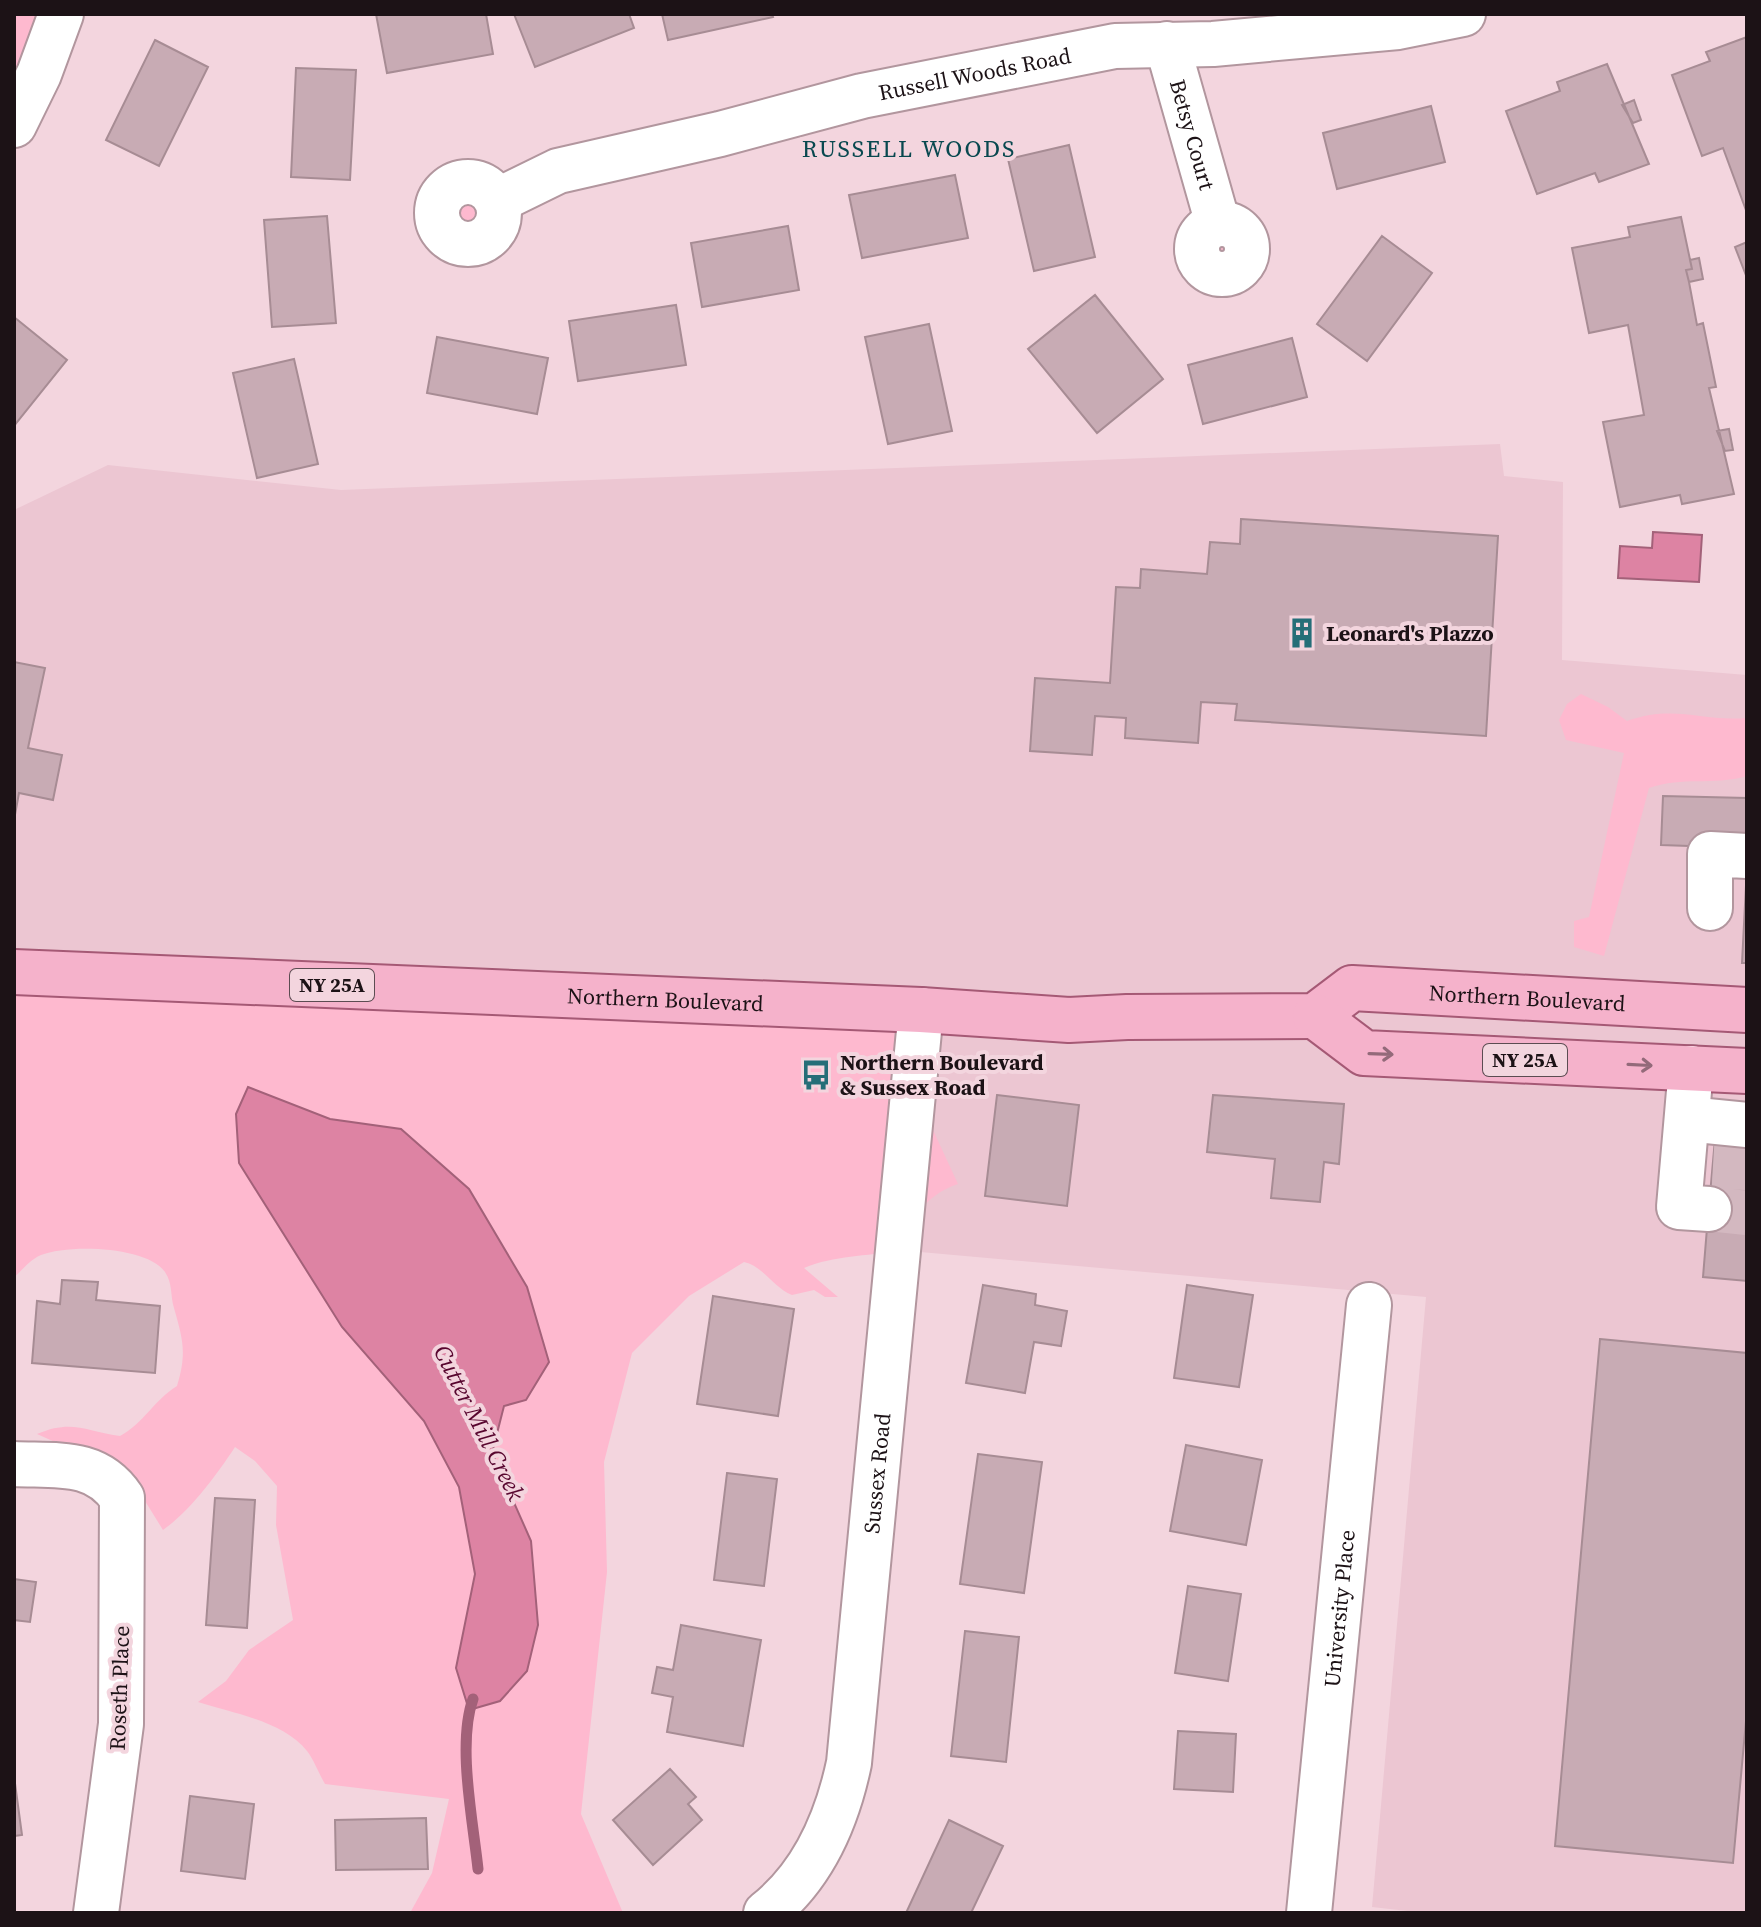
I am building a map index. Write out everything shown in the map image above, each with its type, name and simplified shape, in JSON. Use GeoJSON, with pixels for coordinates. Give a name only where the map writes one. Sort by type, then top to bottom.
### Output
{"type":"FeatureCollection","features":[{"type":"Feature","properties":{"kind":"main road","name":"Northern Boulevard"},"geometry":{"type":"LineString","coordinates":[[14,972],[921,1010],[1069,1020],[1315,1016],[1352,988],[1747,1010]]}},
{"type":"Feature","properties":{"kind":"main road","name":"NY 25A"},"geometry":{"type":"LineString","coordinates":[[1315,1016],[1364,1053],[1747,1071]]}},
{"type":"Feature","properties":{"kind":"street"},"geometry":{"type":"LineString","coordinates":[[14,125],[39,74],[61,14]]}},
{"type":"Feature","properties":{"kind":"street","name":"Russell Woods Road"},"geometry":{"type":"LineString","coordinates":[[497,201],[558,171],[720,134],[862,96],[1115,46],[1213,44],[1398,27],[1463,14]]}},
{"type":"Feature","properties":{"kind":"street","name":"Betsy Court"},"geometry":{"type":"LineString","coordinates":[[1167,44],[1218,224]]}},
{"type":"Feature","properties":{"kind":"street"},"geometry":{"type":"LineString","coordinates":[[1710,908],[1710,854],[1747,856]]}},
{"type":"Feature","properties":{"kind":"street","name":"Sussex Road"},"geometry":{"type":"LineString","coordinates":[[766,1913],[781,1902],[819,1850],[834,1818],[849,1763],[921,1010]]}},
{"type":"Feature","properties":{"kind":"street"},"geometry":{"type":"LineString","coordinates":[[1691,1068],[1687,1119],[1698,1166],[1679,1207],[1709,1209]]}},
{"type":"Feature","properties":{"kind":"street"},"geometry":{"type":"LineString","coordinates":[[1687,1119],[1747,1125]]}},
{"type":"Feature","properties":{"kind":"street","name":"University Place"},"geometry":{"type":"LineString","coordinates":[[1309,1913],[1369,1305]]}},
{"type":"Feature","properties":{"kind":"street","name":"Roseth Place"},"geometry":{"type":"LineString","coordinates":[[14,1464],[96,1472],[111,1481],[122,1498],[121,1724],[96,1913]]}},
{"type":"Feature","properties":{"kind":"shaded area"},"geometry":{"type":"Polygon","coordinates":[[[14,14],[61,14],[14,125],[14,14]]]}},
{"type":"Feature","properties":{"kind":"shaded area"},"geometry":{"type":"Polygon","coordinates":[[[467,182],[489,191],[498,213],[489,235],[467,244],[445,235],[436,213],[445,191],[467,182]]]}},
{"type":"Feature","properties":{"kind":"shaded area"},"geometry":{"type":"Polygon","coordinates":[[[1222,225],[1240,232],[1247,250],[1240,268],[1222,275],[1204,268],[1197,250],[1204,232],[1222,225]]]}},
{"type":"Feature","properties":{"kind":"shaded area"},"geometry":{"type":"Polygon","coordinates":[[[1500,444],[1504,476],[1563,482],[1562,660],[1747,675],[1747,1913],[1425,1913],[1372,1907],[1426,1297],[898,1250],[14,972],[14,510],[108,465],[341,490],[1500,444]]]}},
{"type":"Feature","properties":{"kind":"shaded area"},"geometry":{"type":"Polygon","coordinates":[[[1581,694],[1608,707],[1627,721],[1660,714],[1747,718],[1747,776],[1674,782],[1649,788],[1604,956],[1574,947],[1574,921],[1589,917],[1624,753],[1566,740],[1559,720],[1567,704],[1581,694]]]}},
{"type":"Feature","properties":{"kind":"shaded area"},"geometry":{"type":"Polygon","coordinates":[[[14,972],[921,1010],[920,1118],[933,1130],[958,1184],[928,1202],[915,1218],[898,1250],[839,1258],[804,1268],[838,1297],[825,1297],[814,1290],[792,1295],[757,1268],[744,1262],[689,1296],[632,1353],[604,1462],[607,1572],[581,1814],[623,1913],[410,1913],[432,1873],[449,1799],[325,1784],[307,1751],[285,1732],[256,1719],[198,1702],[226,1681],[249,1650],[293,1620],[276,1525],[277,1486],[255,1461],[235,1447],[202,1492],[163,1530],[137,1488],[93,1459],[37,1434],[69,1427],[120,1436],[177,1386],[183,1347],[168,1276],[156,1263],[142,1257],[125,1252],[69,1249],[37,1257],[14,1277],[14,972]]]}},
{"type":"Feature","properties":{"kind":"water"},"geometry":{"type":"Polygon","coordinates":[[[1653,532],[1702,535],[1699,582],[1618,578],[1620,546],[1652,548],[1653,532]]]}},
{"type":"Feature","properties":{"kind":"water"},"geometry":{"type":"Polygon","coordinates":[[[248,1087],[330,1119],[401,1129],[469,1189],[527,1287],[549,1362],[526,1400],[504,1406],[492,1453],[531,1541],[538,1625],[527,1671],[500,1701],[469,1710],[456,1668],[475,1574],[459,1487],[424,1421],[342,1327],[239,1163],[236,1114],[248,1087]]]}},
{"type":"Feature","properties":{"kind":"building"},"geometry":{"type":"Polygon","coordinates":[[[376,14],[486,14],[493,54],[387,73],[376,14]]]}},
{"type":"Feature","properties":{"kind":"building"},"geometry":{"type":"Polygon","coordinates":[[[514,14],[629,14],[634,28],[535,67],[514,14]]]}},
{"type":"Feature","properties":{"kind":"building"},"geometry":{"type":"Polygon","coordinates":[[[662,14],[772,14],[773,17],[668,40],[662,14]]]}},
{"type":"Feature","properties":{"kind":"building"},"geometry":{"type":"Polygon","coordinates":[[[1747,37],[1747,213],[1723,148],[1702,156],[1672,75],[1710,61],[1706,52],[1747,37]]]}},
{"type":"Feature","properties":{"kind":"building"},"geometry":{"type":"Polygon","coordinates":[[[155,40],[208,67],[159,166],[106,140],[155,40]]]}},
{"type":"Feature","properties":{"kind":"building"},"geometry":{"type":"Polygon","coordinates":[[[1607,64],[1649,164],[1599,182],[1595,173],[1537,194],[1506,111],[1560,91],[1557,82],[1607,64]]]}},
{"type":"Feature","properties":{"kind":"building"},"geometry":{"type":"Polygon","coordinates":[[[296,68],[356,70],[350,180],[291,177],[296,68]]]}},
{"type":"Feature","properties":{"kind":"building"},"geometry":{"type":"Polygon","coordinates":[[[1634,100],[1641,120],[1633,123],[1622,105],[1634,100]]]}},
{"type":"Feature","properties":{"kind":"building"},"geometry":{"type":"Polygon","coordinates":[[[1431,106],[1445,162],[1337,189],[1323,133],[1431,106]]]}},
{"type":"Feature","properties":{"kind":"building"},"geometry":{"type":"Polygon","coordinates":[[[1069,145],[1095,257],[1034,271],[1008,159],[1069,145]]]}},
{"type":"Feature","properties":{"kind":"building"},"geometry":{"type":"Polygon","coordinates":[[[955,175],[968,238],[862,258],[849,195],[955,175]]]}},
{"type":"Feature","properties":{"kind":"building"},"geometry":{"type":"Polygon","coordinates":[[[327,216],[336,323],[272,327],[264,220],[327,216]]]}},
{"type":"Feature","properties":{"kind":"building"},"geometry":{"type":"Polygon","coordinates":[[[1681,217],[1692,269],[1686,270],[1697,325],[1703,323],[1716,387],[1709,388],[1734,494],[1682,504],[1680,495],[1620,507],[1603,422],[1644,415],[1628,325],[1589,333],[1572,248],[1630,237],[1628,227],[1681,217]]]}},
{"type":"Feature","properties":{"kind":"building"},"geometry":{"type":"Polygon","coordinates":[[[788,226],[799,290],[702,307],[691,243],[788,226]]]}},
{"type":"Feature","properties":{"kind":"building"},"geometry":{"type":"Polygon","coordinates":[[[1382,236],[1432,273],[1367,361],[1317,324],[1382,236]]]}},
{"type":"Feature","properties":{"kind":"building"},"geometry":{"type":"Polygon","coordinates":[[[1747,242],[1747,278],[1735,247],[1747,242]]]}},
{"type":"Feature","properties":{"kind":"building"},"geometry":{"type":"Polygon","coordinates":[[[1699,258],[1703,279],[1689,282],[1686,270],[1692,269],[1690,260],[1699,258]]]}},
{"type":"Feature","properties":{"kind":"building"},"geometry":{"type":"Polygon","coordinates":[[[1095,295],[1163,379],[1097,433],[1028,349],[1095,295]]]}},
{"type":"Feature","properties":{"kind":"building"},"geometry":{"type":"Polygon","coordinates":[[[676,305],[686,365],[578,381],[569,321],[676,305]]]}},
{"type":"Feature","properties":{"kind":"building"},"geometry":{"type":"Polygon","coordinates":[[[14,317],[67,360],[14,426],[14,317]]]}},
{"type":"Feature","properties":{"kind":"building"},"geometry":{"type":"Polygon","coordinates":[[[929,324],[952,431],[888,444],[865,337],[929,324]]]}},
{"type":"Feature","properties":{"kind":"building"},"geometry":{"type":"Polygon","coordinates":[[[437,337],[548,358],[537,414],[427,393],[437,337]]]}},
{"type":"Feature","properties":{"kind":"building"},"geometry":{"type":"Polygon","coordinates":[[[1292,338],[1307,397],[1203,424],[1188,365],[1292,338]]]}},
{"type":"Feature","properties":{"kind":"building"},"geometry":{"type":"Polygon","coordinates":[[[294,359],[318,464],[257,478],[233,373],[294,359]]]}},
{"type":"Feature","properties":{"kind":"building"},"geometry":{"type":"Polygon","coordinates":[[[1729,429],[1733,450],[1725,451],[1717,431],[1729,429]]]}},
{"type":"Feature","properties":{"kind":"building","name":"Leonard's Plazzo"},"geometry":{"type":"Polygon","coordinates":[[[1241,519],[1498,536],[1486,736],[1235,720],[1237,704],[1201,702],[1198,743],[1125,738],[1126,718],[1095,716],[1092,755],[1030,751],[1035,678],[1110,683],[1116,587],[1140,588],[1141,569],[1207,574],[1210,542],[1240,544],[1241,519]]]}},
{"type":"Feature","properties":{"kind":"building"},"geometry":{"type":"Polygon","coordinates":[[[14,662],[45,668],[28,748],[62,755],[53,800],[19,793],[14,820],[14,662]]]}},
{"type":"Feature","properties":{"kind":"building"},"geometry":{"type":"Polygon","coordinates":[[[1663,796],[1747,798],[1747,848],[1661,845],[1663,796]]]}},
{"type":"Feature","properties":{"kind":"building"},"geometry":{"type":"Polygon","coordinates":[[[1747,866],[1747,963],[1742,963],[1747,866]]]}},
{"type":"Feature","properties":{"kind":"building"},"geometry":{"type":"Polygon","coordinates":[[[997,1095],[1079,1105],[1067,1206],[985,1196],[997,1095]]]}},
{"type":"Feature","properties":{"kind":"building"},"geometry":{"type":"Polygon","coordinates":[[[1213,1095],[1344,1104],[1339,1164],[1324,1162],[1320,1202],[1271,1198],[1275,1159],[1207,1152],[1213,1095]]]}},
{"type":"Feature","properties":{"kind":"building"},"geometry":{"type":"Polygon","coordinates":[[[1716,1128],[1747,1131],[1747,1232],[1707,1228],[1716,1128]]]}},
{"type":"Feature","properties":{"kind":"building"},"geometry":{"type":"Polygon","coordinates":[[[1707,1228],[1747,1232],[1747,1281],[1703,1277],[1707,1228]]]}},
{"type":"Feature","properties":{"kind":"building"},"geometry":{"type":"Polygon","coordinates":[[[62,1280],[98,1282],[96,1300],[160,1306],[155,1373],[32,1363],[37,1301],[60,1304],[62,1280]]]}},
{"type":"Feature","properties":{"kind":"building"},"geometry":{"type":"Polygon","coordinates":[[[983,1285],[1036,1294],[1035,1305],[1067,1311],[1061,1346],[1034,1342],[1025,1393],[966,1383],[983,1285]]]}},
{"type":"Feature","properties":{"kind":"building"},"geometry":{"type":"Polygon","coordinates":[[[1187,1285],[1253,1295],[1239,1387],[1174,1378],[1187,1285]]]}},
{"type":"Feature","properties":{"kind":"building"},"geometry":{"type":"Polygon","coordinates":[[[713,1296],[794,1309],[778,1416],[697,1404],[713,1296]]]}},
{"type":"Feature","properties":{"kind":"building"},"geometry":{"type":"Polygon","coordinates":[[[1600,1339],[1747,1353],[1747,1710],[1733,1863],[1555,1846],[1600,1339]]]}},
{"type":"Feature","properties":{"kind":"building"},"geometry":{"type":"Polygon","coordinates":[[[1186,1445],[1262,1460],[1246,1545],[1170,1531],[1186,1445]]]}},
{"type":"Feature","properties":{"kind":"building"},"geometry":{"type":"Polygon","coordinates":[[[978,1454],[1042,1462],[1024,1593],[960,1584],[978,1454]]]}},
{"type":"Feature","properties":{"kind":"building"},"geometry":{"type":"Polygon","coordinates":[[[727,1473],[777,1479],[764,1586],[714,1580],[727,1473]]]}},
{"type":"Feature","properties":{"kind":"building"},"geometry":{"type":"Polygon","coordinates":[[[215,1498],[255,1500],[247,1628],[206,1625],[215,1498]]]}},
{"type":"Feature","properties":{"kind":"building"},"geometry":{"type":"Polygon","coordinates":[[[14,1579],[36,1582],[30,1622],[14,1620],[14,1579]]]}},
{"type":"Feature","properties":{"kind":"building"},"geometry":{"type":"Polygon","coordinates":[[[1188,1586],[1241,1594],[1228,1681],[1175,1673],[1188,1586]]]}},
{"type":"Feature","properties":{"kind":"building"},"geometry":{"type":"Polygon","coordinates":[[[681,1625],[761,1640],[743,1746],[667,1732],[673,1697],[652,1693],[657,1667],[673,1670],[681,1625]]]}},
{"type":"Feature","properties":{"kind":"building"},"geometry":{"type":"Polygon","coordinates":[[[965,1631],[1019,1637],[1006,1762],[951,1756],[965,1631]]]}},
{"type":"Feature","properties":{"kind":"building"},"geometry":{"type":"Polygon","coordinates":[[[1178,1731],[1236,1734],[1233,1792],[1174,1789],[1178,1731]]]}},
{"type":"Feature","properties":{"kind":"building"},"geometry":{"type":"Polygon","coordinates":[[[670,1769],[696,1797],[688,1804],[702,1820],[653,1865],[613,1820],[670,1769]]]}},
{"type":"Feature","properties":{"kind":"building"},"geometry":{"type":"Polygon","coordinates":[[[14,1776],[22,1835],[14,1836],[14,1776]]]}},
{"type":"Feature","properties":{"kind":"building"},"geometry":{"type":"Polygon","coordinates":[[[190,1796],[254,1804],[245,1879],[181,1871],[190,1796]]]}},
{"type":"Feature","properties":{"kind":"building"},"geometry":{"type":"Polygon","coordinates":[[[426,1818],[428,1869],[336,1870],[335,1820],[426,1818]]]}},
{"type":"Feature","properties":{"kind":"building"},"geometry":{"type":"Polygon","coordinates":[[[949,1820],[1003,1846],[971,1913],[906,1913],[949,1820]]]}},
{"type":"Feature","properties":{"kind":"waterway","name":"Cutter Mill Creek"},"geometry":{"type":"LineString","coordinates":[[473,1699],[468,1717],[466,1760],[478,1869]]}},
{"type":"Feature","properties":{"kind":"tunnel"},"geometry":{"type":"LineString","coordinates":[[1713,1166],[1747,1168]]}},
{"type":"Feature","properties":{"kind":"tunnel"},"geometry":{"type":"LineString","coordinates":[[1709,1209],[1747,1213]]}},
{"type":"Feature","properties":{"kind":"place","name":"Leonard's Plazzo"},"geometry":{"type":"Point","coordinates":[1302,633]}},
{"type":"Feature","properties":{"kind":"place","name":"Northern Boulevard & Sussex Road"},"geometry":{"type":"Point","coordinates":[816,1075]}},
{"type":"Feature","properties":{"kind":"district","name":"RUSSELL WOODS"},"geometry":{"type":"Point","coordinates":[909,149]}}]}
